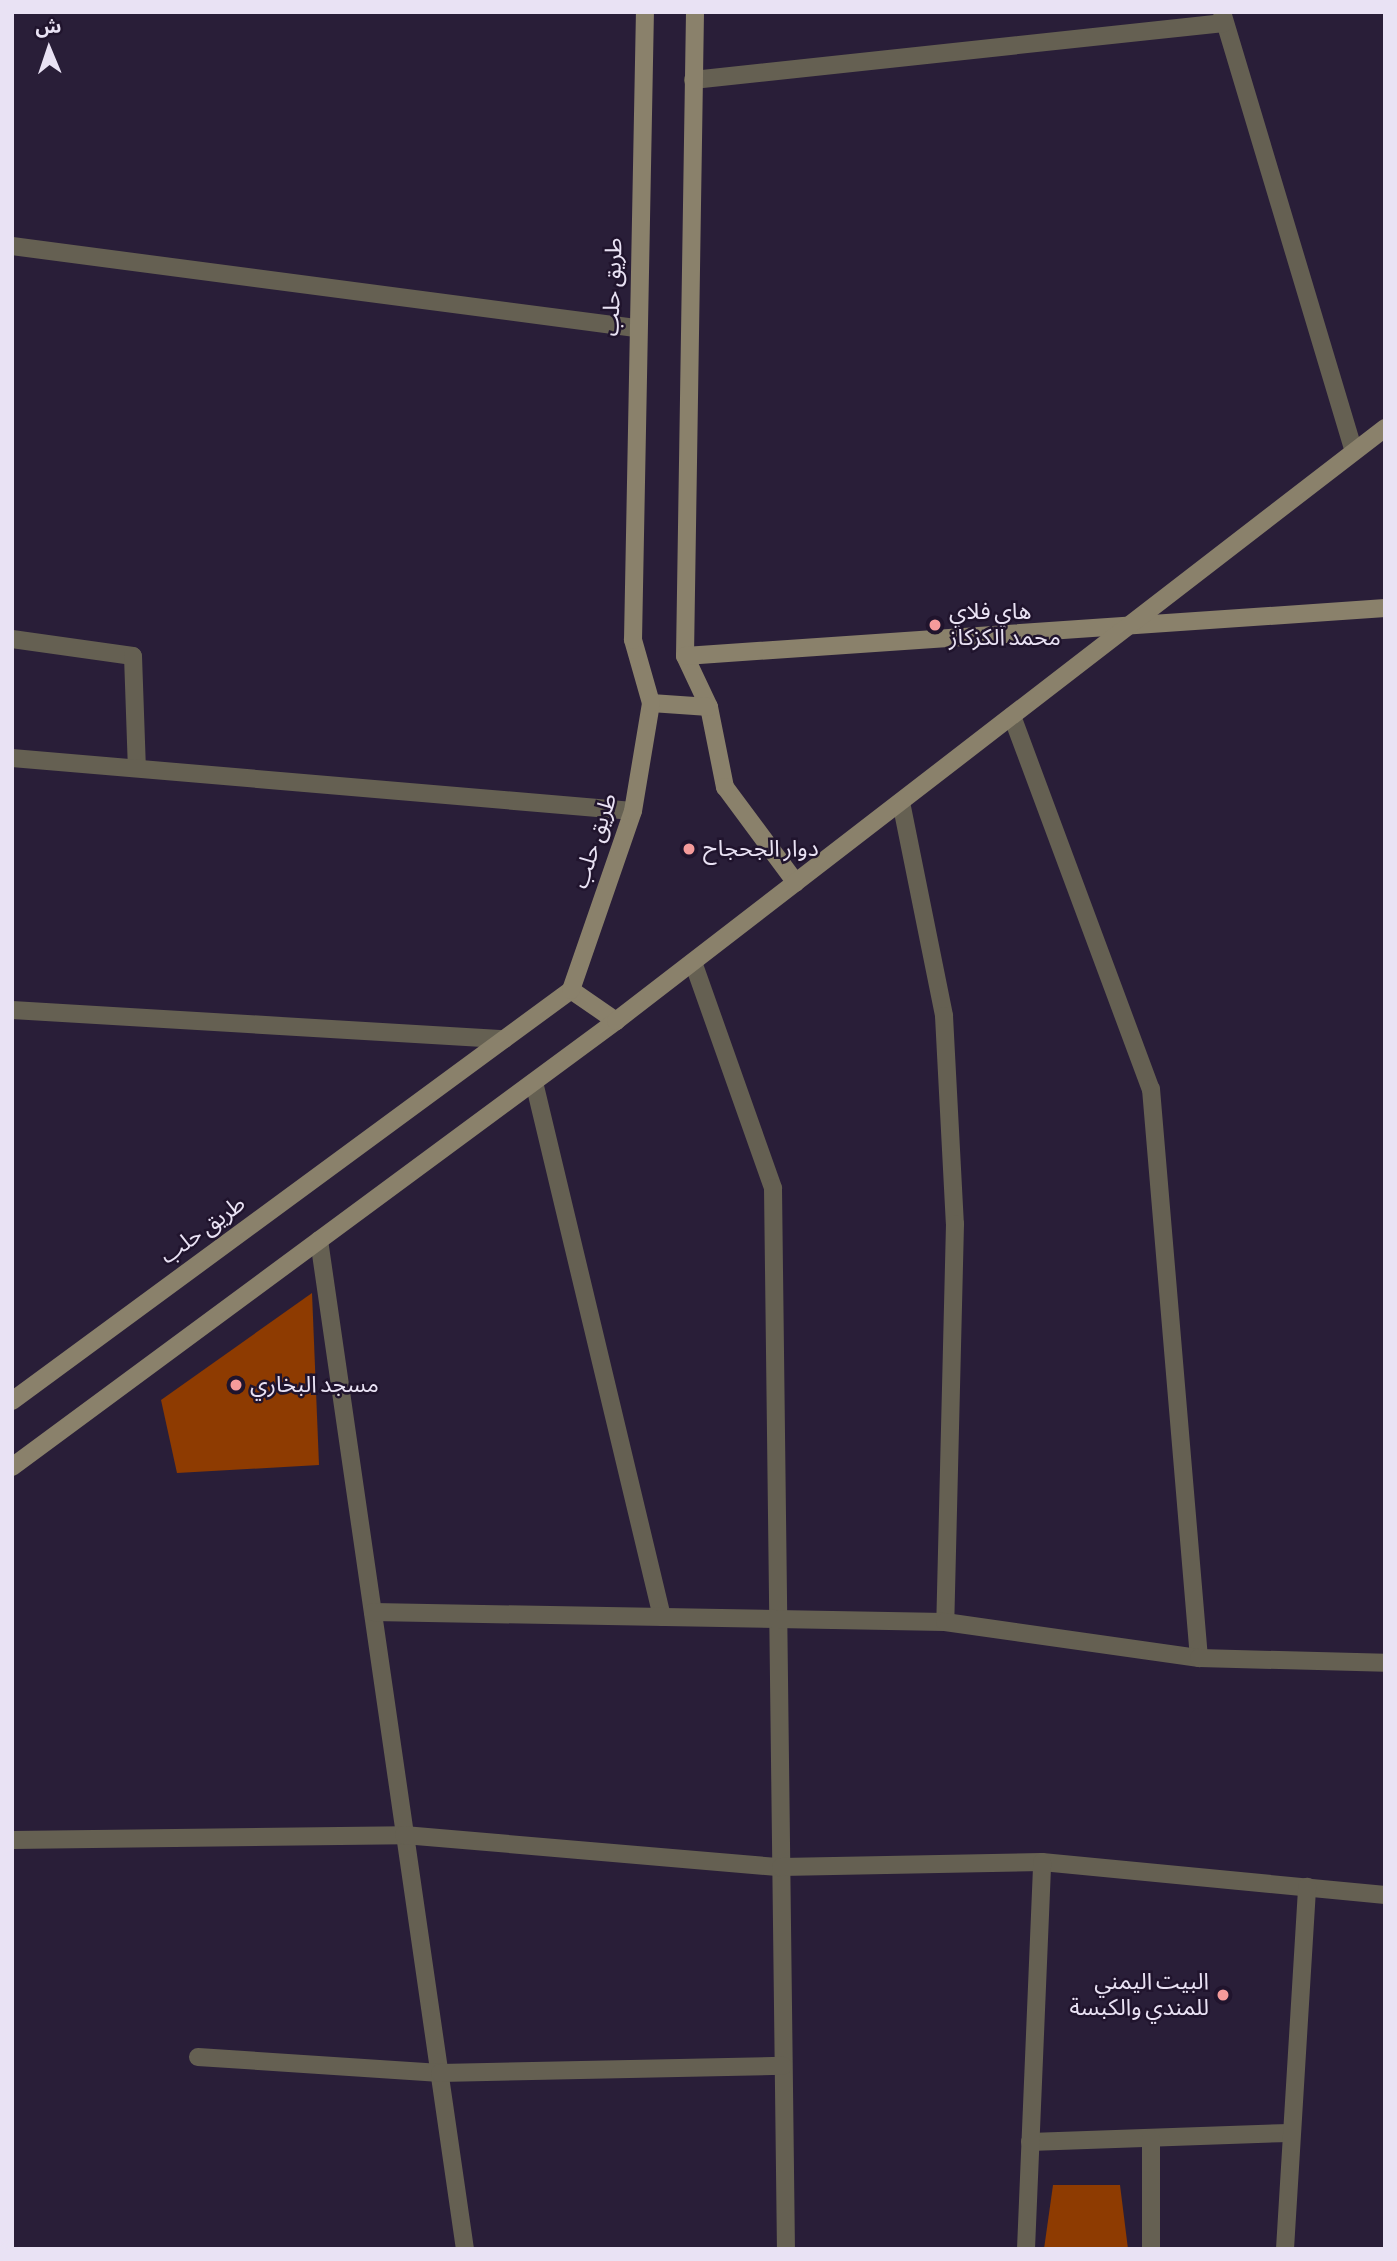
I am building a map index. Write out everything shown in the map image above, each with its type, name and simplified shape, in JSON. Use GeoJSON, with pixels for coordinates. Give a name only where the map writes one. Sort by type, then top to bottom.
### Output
{"type":"FeatureCollection","features":[{"type":"Feature","properties":{"kind":"main road","name":"طريق حلب"},"geometry":{"type":"LineString","coordinates":[[12,1401],[571,990],[633,811],[651,703],[633,640],[636,328],[645,12]]}},
{"type":"Feature","properties":{"kind":"main road"},"geometry":{"type":"LineString","coordinates":[[695,12],[685,656],[709,707],[725,787],[796,883]]}},
{"type":"Feature","properties":{"kind":"main road"},"geometry":{"type":"LineString","coordinates":[[12,1467],[616,1021],[1385,428]]}},
{"type":"Feature","properties":{"kind":"main road"},"geometry":{"type":"LineString","coordinates":[[685,656],[1125,628],[1385,608]]}},
{"type":"Feature","properties":{"kind":"main road"},"geometry":{"type":"LineString","coordinates":[[651,703],[709,707]]}},
{"type":"Feature","properties":{"kind":"main road"},"geometry":{"type":"LineString","coordinates":[[571,990],[616,1021]]}},
{"type":"Feature","properties":{"kind":"street"},"geometry":{"type":"LineString","coordinates":[[693,80],[1223,18],[1354,451]]}},
{"type":"Feature","properties":{"kind":"street"},"geometry":{"type":"LineString","coordinates":[[12,246],[636,328]]}},
{"type":"Feature","properties":{"kind":"street"},"geometry":{"type":"LineString","coordinates":[[12,639],[133,656],[137,768]]}},
{"type":"Feature","properties":{"kind":"street"},"geometry":{"type":"LineString","coordinates":[[1012,716],[1151,1090],[1199,1658]]}},
{"type":"Feature","properties":{"kind":"street"},"geometry":{"type":"LineString","coordinates":[[12,758],[633,811]]}},
{"type":"Feature","properties":{"kind":"street"},"geometry":{"type":"LineString","coordinates":[[901,802],[944,1016],[955,1224],[945,1622]]}},
{"type":"Feature","properties":{"kind":"street"},"geometry":{"type":"LineString","coordinates":[[693,962],[773,1188],[786,2249]]}},
{"type":"Feature","properties":{"kind":"street"},"geometry":{"type":"LineString","coordinates":[[12,1010],[504,1039]]}},
{"type":"Feature","properties":{"kind":"street"},"geometry":{"type":"LineString","coordinates":[[534,1082],[662,1617]]}},
{"type":"Feature","properties":{"kind":"street"},"geometry":{"type":"LineString","coordinates":[[319,1240],[465,2249]]}},
{"type":"Feature","properties":{"kind":"street"},"geometry":{"type":"LineString","coordinates":[[373,1612],[945,1622],[1199,1658],[1385,1663]]}},
{"type":"Feature","properties":{"kind":"street"},"geometry":{"type":"LineString","coordinates":[[12,1840],[404,1835],[781,1867],[1042,1862],[1385,1895]]}},
{"type":"Feature","properties":{"kind":"street"},"geometry":{"type":"LineString","coordinates":[[1026,2249],[1042,1862]]}},
{"type":"Feature","properties":{"kind":"street"},"geometry":{"type":"LineString","coordinates":[[1285,2249],[1307,1887]]}},
{"type":"Feature","properties":{"kind":"street"},"geometry":{"type":"LineString","coordinates":[[198,2057],[440,2073],[783,2066]]}},
{"type":"Feature","properties":{"kind":"street"},"geometry":{"type":"LineString","coordinates":[[1030,2142],[1290,2133]]}},
{"type":"Feature","properties":{"kind":"street"},"geometry":{"type":"LineString","coordinates":[[1151,2138],[1151,2249]]}},
{"type":"Feature","properties":{"kind":"building"},"geometry":{"type":"Polygon","coordinates":[[[312,1293],[319,1465],[177,1473],[161,1400],[312,1293]]]}},
{"type":"Feature","properties":{"kind":"building"},"geometry":{"type":"Polygon","coordinates":[[[1053,2185],[1120,2185],[1128,2249],[1044,2249],[1053,2185]]]}},
{"type":"Feature","properties":{"kind":"place","name":"هاي فلاي محمد الكزكاز"},"geometry":{"type":"Point","coordinates":[935,625]}},
{"type":"Feature","properties":{"kind":"place","name":"دوار الجحجاح"},"geometry":{"type":"Point","coordinates":[689,849]}},
{"type":"Feature","properties":{"kind":"place","name":"مسجد البخاري"},"geometry":{"type":"Point","coordinates":[236,1385]}},
{"type":"Feature","properties":{"kind":"place","name":"البيت اليمني للمندي والكبسة"},"geometry":{"type":"Point","coordinates":[1223,1995]}}]}
